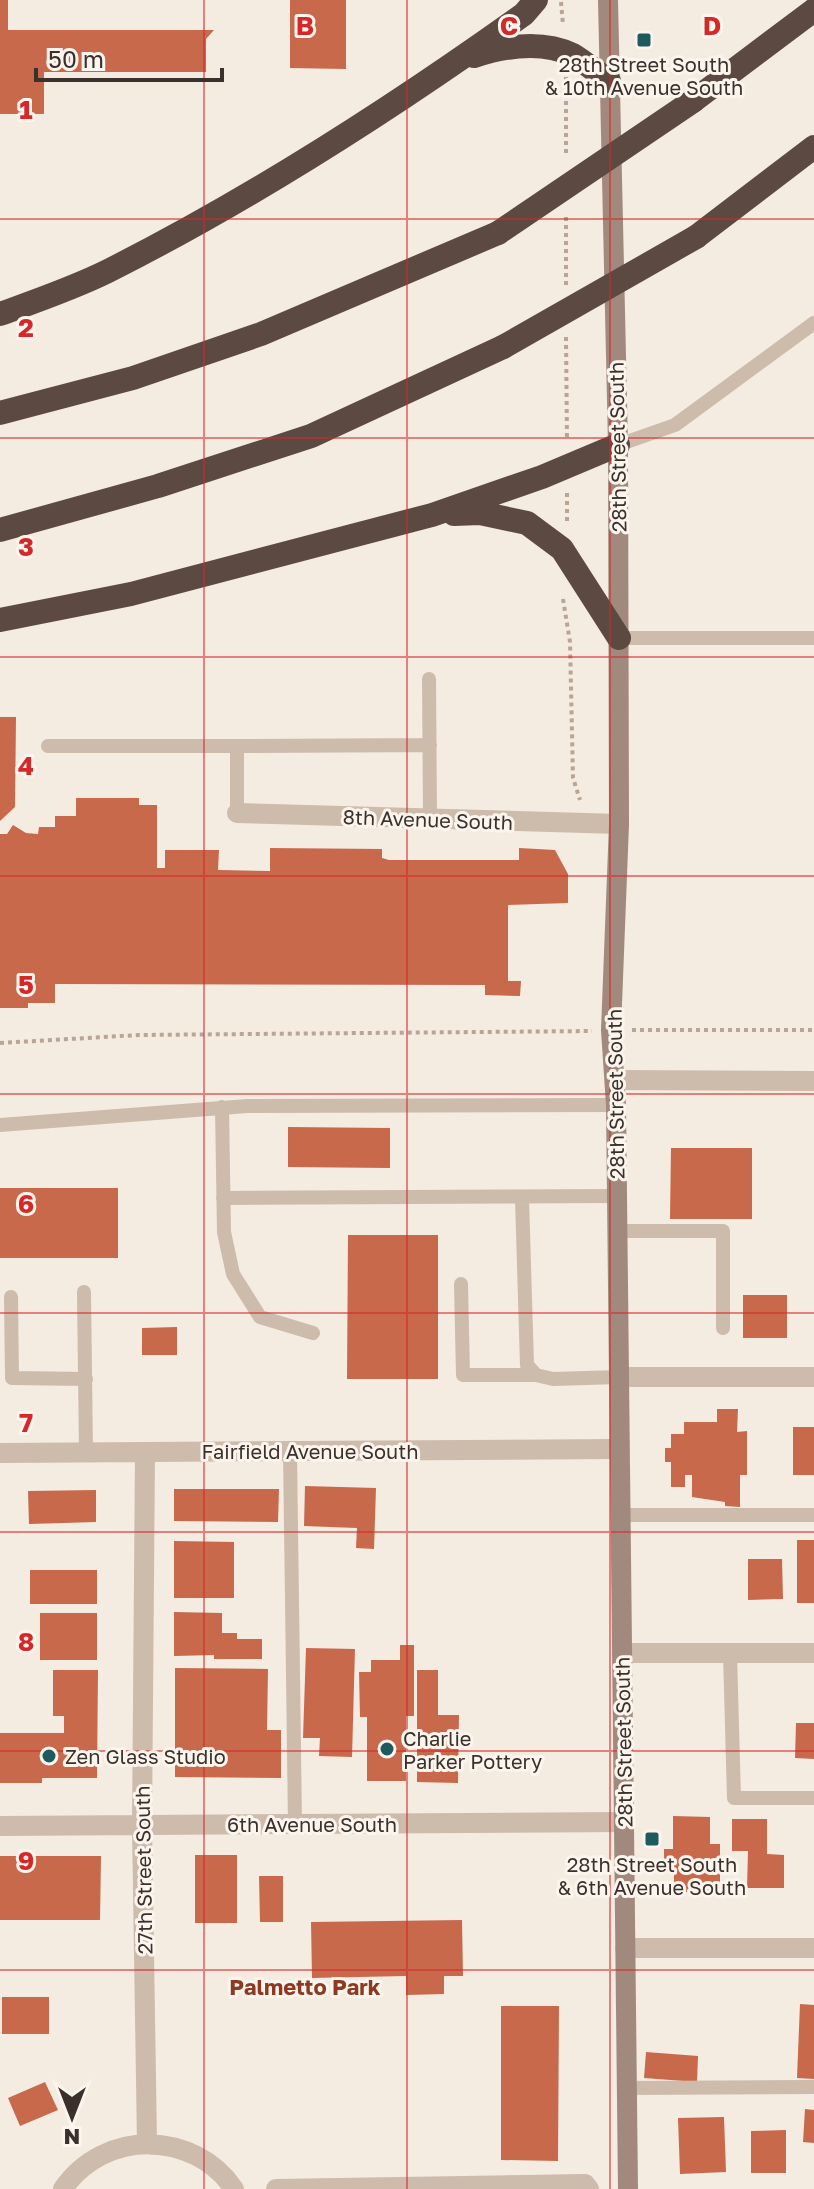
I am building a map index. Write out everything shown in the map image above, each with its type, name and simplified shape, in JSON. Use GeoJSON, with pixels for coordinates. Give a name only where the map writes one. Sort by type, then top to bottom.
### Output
{"type":"FeatureCollection","features":[{"type":"Feature","properties":{"kind":"highway"},"geometry":{"type":"LineString","coordinates":[[0,314],[106,272],[351,133],[524,14],[536,0]]}},
{"type":"Feature","properties":{"kind":"highway"},"geometry":{"type":"LineString","coordinates":[[0,413],[133,378],[261,334],[498,233],[693,101],[814,10]]}},
{"type":"Feature","properties":{"kind":"highway"},"geometry":{"type":"LineString","coordinates":[[456,62],[494,50],[537,45],[573,55],[609,81]]}},
{"type":"Feature","properties":{"kind":"highway"},"geometry":{"type":"LineString","coordinates":[[0,530],[158,486],[311,436],[503,347],[696,237],[814,147]]}},
{"type":"Feature","properties":{"kind":"highway"},"geometry":{"type":"LineString","coordinates":[[0,620],[131,594],[432,515],[542,477],[618,445]]}},
{"type":"Feature","properties":{"kind":"highway"},"geometry":{"type":"LineString","coordinates":[[432,515],[480,513],[527,523],[562,549],[619,638]]}},
{"type":"Feature","properties":{"kind":"street","name":"28th Street South"},"geometry":{"type":"LineString","coordinates":[[608,0],[619,638],[619,824],[611,1030],[616,1105],[628,2189]]}},
{"type":"Feature","properties":{"kind":"street","name":"8th Avenue South"},"geometry":{"type":"LineString","coordinates":[[237,813],[619,824]]}},
{"type":"Feature","properties":{"kind":"street"},"geometry":{"type":"LineString","coordinates":[[615,1080],[814,1081]]}},
{"type":"Feature","properties":{"kind":"street"},"geometry":{"type":"LineString","coordinates":[[619,1377],[814,1377]]}},
{"type":"Feature","properties":{"kind":"street","name":"Fairfield Avenue South"},"geometry":{"type":"LineString","coordinates":[[0,1453],[619,1449]]}},
{"type":"Feature","properties":{"kind":"street","name":"27th Street South"},"geometry":{"type":"LineString","coordinates":[[145,1452],[142,1826],[147,2143]]}},
{"type":"Feature","properties":{"kind":"street"},"geometry":{"type":"LineString","coordinates":[[622,1653],[814,1653]]}},
{"type":"Feature","properties":{"kind":"street","name":"6th Avenue South"},"geometry":{"type":"LineString","coordinates":[[0,1826],[624,1822]]}},
{"type":"Feature","properties":{"kind":"street"},"geometry":{"type":"LineString","coordinates":[[625,1948],[814,1948]]}},
{"type":"Feature","properties":{"kind":"street"},"geometry":{"type":"LineString","coordinates":[[63,2189],[93,2159],[119,2147],[147,2143],[176,2147],[204,2158],[226,2177],[234,2189]]}},
{"type":"Feature","properties":{"kind":"street"},"geometry":{"type":"LineString","coordinates":[[276,2189],[585,2184],[589,2189]]}},
{"type":"Feature","properties":{"kind":"lane"},"geometry":{"type":"LineString","coordinates":[[618,445],[675,425],[814,323]]}},
{"type":"Feature","properties":{"kind":"lane"},"geometry":{"type":"LineString","coordinates":[[619,638],[814,638]]}},
{"type":"Feature","properties":{"kind":"lane"},"geometry":{"type":"LineString","coordinates":[[429,679],[430,818]]}},
{"type":"Feature","properties":{"kind":"lane"},"geometry":{"type":"LineString","coordinates":[[48,746],[430,745]]}},
{"type":"Feature","properties":{"kind":"lane"},"geometry":{"type":"LineString","coordinates":[[237,746],[237,813]]}},
{"type":"Feature","properties":{"kind":"lane"},"geometry":{"type":"LineString","coordinates":[[0,1125],[222,1107],[616,1105]]}},
{"type":"Feature","properties":{"kind":"lane"},"geometry":{"type":"LineString","coordinates":[[222,1107],[224,1232],[233,1274],[260,1317],[313,1333]]}},
{"type":"Feature","properties":{"kind":"lane"},"geometry":{"type":"LineString","coordinates":[[223,1198],[617,1196]]}},
{"type":"Feature","properties":{"kind":"lane"},"geometry":{"type":"LineString","coordinates":[[522,1198],[527,1365],[536,1375]]}},
{"type":"Feature","properties":{"kind":"lane"},"geometry":{"type":"LineString","coordinates":[[617,1231],[723,1231],[723,1328]]}},
{"type":"Feature","properties":{"kind":"lane"},"geometry":{"type":"LineString","coordinates":[[461,1284],[463,1375],[536,1375],[553,1379],[619,1377]]}},
{"type":"Feature","properties":{"kind":"lane"},"geometry":{"type":"LineString","coordinates":[[84,1292],[86,1453]]}},
{"type":"Feature","properties":{"kind":"lane"},"geometry":{"type":"LineString","coordinates":[[11,1297],[12,1378],[86,1379]]}},
{"type":"Feature","properties":{"kind":"lane"},"geometry":{"type":"LineString","coordinates":[[290,1451],[295,1824]]}},
{"type":"Feature","properties":{"kind":"lane"},"geometry":{"type":"LineString","coordinates":[[620,1515],[814,1515]]}},
{"type":"Feature","properties":{"kind":"lane"},"geometry":{"type":"LineString","coordinates":[[730,1653],[734,1798],[814,1798]]}},
{"type":"Feature","properties":{"kind":"lane"},"geometry":{"type":"LineString","coordinates":[[627,2088],[814,2087]]}},
{"type":"Feature","properties":{"kind":"path"},"geometry":{"type":"LineString","coordinates":[[561,0],[563,28]]}},
{"type":"Feature","properties":{"kind":"path"},"geometry":{"type":"LineString","coordinates":[[560,590],[570,632],[573,778],[580,795],[580,823]]}},
{"type":"Feature","properties":{"kind":"path"},"geometry":{"type":"LineString","coordinates":[[636,1030],[814,1030]]}},
{"type":"Feature","properties":{"kind":"path"},"geometry":{"type":"LineString","coordinates":[[0,1043],[139,1035],[584,1031]]}},
{"type":"Feature","properties":{"kind":"building"},"geometry":{"type":"Polygon","coordinates":[[[0,0],[8,0],[8,30],[214,30],[206,39],[206,72],[44,72],[44,114],[0,114],[0,0]]]}},
{"type":"Feature","properties":{"kind":"building"},"geometry":{"type":"Polygon","coordinates":[[[290,0],[346,0],[346,69],[290,68],[290,0]]]}},
{"type":"Feature","properties":{"kind":"building"},"geometry":{"type":"Polygon","coordinates":[[[0,717],[16,717],[15,807],[0,821],[0,717]]]}},
{"type":"Feature","properties":{"kind":"building"},"geometry":{"type":"Polygon","coordinates":[[[76,798],[139,798],[139,805],[157,805],[157,868],[165,868],[165,850],[219,850],[218,870],[270,871],[270,848],[382,849],[382,858],[389,860],[519,860],[519,848],[555,850],[568,874],[568,903],[508,905],[508,981],[521,981],[520,996],[485,995],[485,985],[55,984],[55,1003],[28,1003],[28,1008],[0,1008],[0,834],[7,834],[13,825],[26,833],[38,834],[39,827],[55,827],[55,816],[76,816],[76,798]]]}},
{"type":"Feature","properties":{"kind":"building"},"geometry":{"type":"Polygon","coordinates":[[[288,1127],[390,1128],[390,1168],[288,1167],[288,1127]]]}},
{"type":"Feature","properties":{"kind":"building"},"geometry":{"type":"Polygon","coordinates":[[[671,1148],[752,1148],[752,1219],[670,1219],[671,1148]]]}},
{"type":"Feature","properties":{"kind":"building"},"geometry":{"type":"Polygon","coordinates":[[[0,1188],[118,1188],[118,1258],[0,1258],[0,1188]]]}},
{"type":"Feature","properties":{"kind":"building"},"geometry":{"type":"Polygon","coordinates":[[[348,1235],[438,1235],[438,1379],[347,1379],[348,1235]]]}},
{"type":"Feature","properties":{"kind":"building"},"geometry":{"type":"Polygon","coordinates":[[[743,1295],[787,1295],[787,1338],[743,1338],[743,1295]]]}},
{"type":"Feature","properties":{"kind":"building"},"geometry":{"type":"Polygon","coordinates":[[[177,1327],[177,1355],[142,1355],[142,1328],[177,1327]]]}},
{"type":"Feature","properties":{"kind":"building"},"geometry":{"type":"Polygon","coordinates":[[[717,1409],[738,1409],[737,1432],[747,1431],[747,1475],[740,1475],[740,1507],[692,1497],[692,1475],[685,1475],[685,1487],[671,1487],[671,1462],[665,1462],[665,1448],[671,1448],[671,1434],[684,1434],[684,1422],[717,1422],[717,1409]]]}},
{"type":"Feature","properties":{"kind":"building"},"geometry":{"type":"Polygon","coordinates":[[[793,1427],[814,1427],[814,1475],[793,1475],[793,1427]]]}},
{"type":"Feature","properties":{"kind":"building"},"geometry":{"type":"Polygon","coordinates":[[[305,1486],[376,1488],[374,1549],[356,1548],[357,1528],[304,1526],[305,1486]]]}},
{"type":"Feature","properties":{"kind":"building"},"geometry":{"type":"Polygon","coordinates":[[[174,1489],[279,1489],[278,1522],[174,1521],[174,1489]]]}},
{"type":"Feature","properties":{"kind":"building"},"geometry":{"type":"Polygon","coordinates":[[[96,1490],[96,1522],[29,1524],[28,1491],[96,1490]]]}},
{"type":"Feature","properties":{"kind":"building"},"geometry":{"type":"Polygon","coordinates":[[[797,1540],[814,1540],[814,1603],[797,1603],[797,1540]]]}},
{"type":"Feature","properties":{"kind":"building"},"geometry":{"type":"Polygon","coordinates":[[[174,1541],[234,1542],[234,1598],[174,1598],[174,1541]]]}},
{"type":"Feature","properties":{"kind":"building"},"geometry":{"type":"Polygon","coordinates":[[[748,1559],[782,1559],[783,1599],[748,1600],[748,1559]]]}},
{"type":"Feature","properties":{"kind":"building"},"geometry":{"type":"Polygon","coordinates":[[[30,1570],[97,1570],[97,1604],[30,1604],[30,1570]]]}},
{"type":"Feature","properties":{"kind":"building"},"geometry":{"type":"Polygon","coordinates":[[[174,1612],[222,1613],[222,1633],[237,1633],[237,1639],[262,1639],[262,1659],[174,1656],[174,1612]]]}},
{"type":"Feature","properties":{"kind":"building"},"geometry":{"type":"Polygon","coordinates":[[[40,1613],[97,1613],[97,1660],[40,1660],[40,1613]]]}},
{"type":"Feature","properties":{"kind":"building"},"geometry":{"type":"Polygon","coordinates":[[[400,1645],[414,1645],[414,1716],[406,1716],[406,1781],[367,1781],[367,1717],[360,1717],[359,1672],[371,1672],[371,1660],[400,1660],[400,1645]]]}},
{"type":"Feature","properties":{"kind":"building"},"geometry":{"type":"Polygon","coordinates":[[[306,1648],[355,1649],[352,1757],[319,1756],[320,1738],[303,1738],[306,1648]]]}},
{"type":"Feature","properties":{"kind":"building"},"geometry":{"type":"Polygon","coordinates":[[[175,1668],[268,1669],[267,1730],[281,1730],[281,1778],[175,1777],[175,1668]]]}},
{"type":"Feature","properties":{"kind":"building","name":"Zen Glass Studio"},"geometry":{"type":"Polygon","coordinates":[[[53,1670],[98,1670],[97,1778],[42,1778],[42,1783],[0,1783],[0,1733],[64,1733],[64,1716],[53,1716],[53,1670]]]}},
{"type":"Feature","properties":{"kind":"building"},"geometry":{"type":"Polygon","coordinates":[[[417,1670],[438,1670],[438,1715],[459,1715],[458,1783],[417,1782],[417,1670]]]}},
{"type":"Feature","properties":{"kind":"building"},"geometry":{"type":"Polygon","coordinates":[[[796,1723],[814,1723],[814,1759],[795,1758],[796,1723]]]}},
{"type":"Feature","properties":{"kind":"building"},"geometry":{"type":"Polygon","coordinates":[[[673,1816],[710,1817],[710,1844],[720,1844],[720,1892],[674,1892],[674,1862],[664,1862],[664,1849],[673,1849],[673,1816]]]}},
{"type":"Feature","properties":{"kind":"building"},"geometry":{"type":"Polygon","coordinates":[[[732,1819],[767,1819],[767,1854],[784,1855],[784,1888],[747,1888],[748,1851],[732,1851],[732,1819]]]}},
{"type":"Feature","properties":{"kind":"building"},"geometry":{"type":"Polygon","coordinates":[[[195,1855],[237,1855],[237,1923],[195,1923],[195,1855]]]}},
{"type":"Feature","properties":{"kind":"building"},"geometry":{"type":"Polygon","coordinates":[[[0,1856],[101,1856],[100,1920],[0,1920],[0,1856]]]}},
{"type":"Feature","properties":{"kind":"building"},"geometry":{"type":"Polygon","coordinates":[[[259,1876],[283,1876],[283,1922],[260,1922],[259,1876]]]}},
{"type":"Feature","properties":{"kind":"building"},"geometry":{"type":"Polygon","coordinates":[[[462,1920],[463,1976],[444,1976],[444,1994],[406,1995],[406,1976],[312,1978],[311,1922],[462,1920]]]}},
{"type":"Feature","properties":{"kind":"building"},"geometry":{"type":"Polygon","coordinates":[[[2,1997],[49,1997],[49,2034],[2,2034],[2,1997]]]}},
{"type":"Feature","properties":{"kind":"building"},"geometry":{"type":"Polygon","coordinates":[[[800,2004],[814,2005],[814,2079],[797,2078],[800,2004]]]}},
{"type":"Feature","properties":{"kind":"building"},"geometry":{"type":"Polygon","coordinates":[[[501,2006],[559,2006],[558,2161],[501,2160],[501,2006]]]}},
{"type":"Feature","properties":{"kind":"building"},"geometry":{"type":"Polygon","coordinates":[[[646,2052],[698,2056],[697,2082],[644,2078],[646,2052]]]}},
{"type":"Feature","properties":{"kind":"building"},"geometry":{"type":"Polygon","coordinates":[[[45,2082],[58,2110],[20,2126],[8,2098],[45,2082]]]}},
{"type":"Feature","properties":{"kind":"building"},"geometry":{"type":"Polygon","coordinates":[[[805,2109],[814,2110],[814,2143],[803,2142],[805,2109]]]}},
{"type":"Feature","properties":{"kind":"building"},"geometry":{"type":"Polygon","coordinates":[[[724,2117],[726,2172],[680,2174],[678,2118],[724,2117]]]}},
{"type":"Feature","properties":{"kind":"building"},"geometry":{"type":"Polygon","coordinates":[[[786,2130],[786,2173],[751,2173],[751,2131],[786,2130]]]}},
{"type":"Feature","properties":{"kind":"place","name":"28th Street South & 10th Avenue South"},"geometry":{"type":"Point","coordinates":[644,40]}},
{"type":"Feature","properties":{"kind":"place","name":"Charlie Parker Pottery"},"geometry":{"type":"Point","coordinates":[387,1749]}},
{"type":"Feature","properties":{"kind":"place","name":"Zen Glass Studio"},"geometry":{"type":"Point","coordinates":[49,1756]}},
{"type":"Feature","properties":{"kind":"place","name":"28th Street South & 6th Avenue South"},"geometry":{"type":"Point","coordinates":[652,1839]}},
{"type":"Feature","properties":{"kind":"district","name":"Palmetto Park"},"geometry":{"type":"Point","coordinates":[305,1986]}}]}
